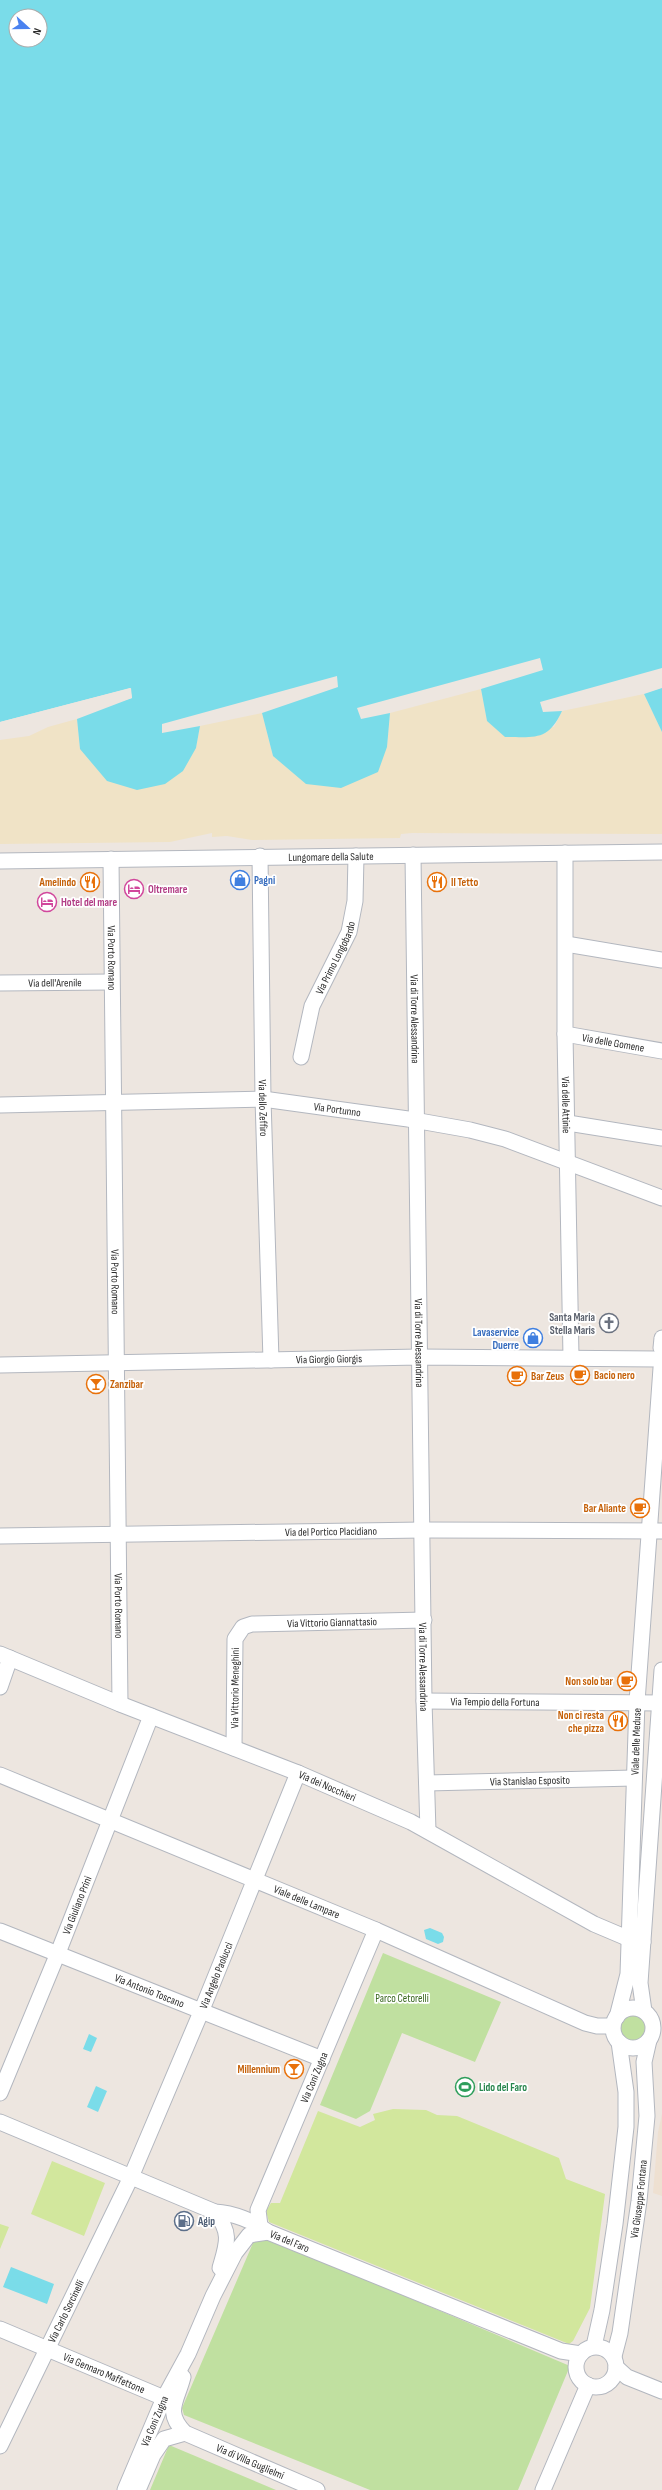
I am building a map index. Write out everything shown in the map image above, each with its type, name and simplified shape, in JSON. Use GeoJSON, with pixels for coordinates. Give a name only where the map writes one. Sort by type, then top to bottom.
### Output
{"type":"FeatureCollection","features":[{"type":"Feature","properties":{"kind":"street","name":"Lungomare della Salute"},"geometry":{"type":"LineString","coordinates":[[0,861],[260,856],[413,856],[662,852]]}},
{"type":"Feature","properties":{"kind":"street","name":"Via delle Attinie"},"geometry":{"type":"LineString","coordinates":[[565,853],[565,1034],[569,1161],[571,1358]]}},
{"type":"Feature","properties":{"kind":"street","name":"Via dello Zeffiro"},"geometry":{"type":"LineString","coordinates":[[260,856],[264,1099],[271,1360]]}},
{"type":"Feature","properties":{"kind":"street","name":"Via Primo Longobardo"},"geometry":{"type":"LineString","coordinates":[[301,1057],[312,1006],[349,932],[355,901],[356,856]]}},
{"type":"Feature","properties":{"kind":"street","name":"Via di Torre Alessandrina"},"geometry":{"type":"LineString","coordinates":[[413,856],[419,1357],[423,1530],[424,1701],[428,1831]]}},
{"type":"Feature","properties":{"kind":"street","name":"Via Porto Romano"},"geometry":{"type":"LineString","coordinates":[[111,859],[111,982],[120,1704]]}},
{"type":"Feature","properties":{"kind":"street"},"geometry":{"type":"LineString","coordinates":[[566,944],[662,960]]}},
{"type":"Feature","properties":{"kind":"street","name":"Via dell'Arenile"},"geometry":{"type":"LineString","coordinates":[[0,982],[111,982]]}},
{"type":"Feature","properties":{"kind":"street","name":"Via delle Gomene"},"geometry":{"type":"LineString","coordinates":[[565,1034],[662,1050]]}},
{"type":"Feature","properties":{"kind":"street","name":"Via Portunno"},"geometry":{"type":"LineString","coordinates":[[0,1105],[264,1099],[417,1121],[493,1135],[569,1161],[662,1198]]}},
{"type":"Feature","properties":{"kind":"street"},"geometry":{"type":"LineString","coordinates":[[568,1123],[662,1138]]}},
{"type":"Feature","properties":{"kind":"street","name":"Via Giorgio Giorgis"},"geometry":{"type":"LineString","coordinates":[[0,1365],[116,1364],[419,1357],[571,1358],[661,1355]]}},
{"type":"Feature","properties":{"kind":"street","name":"Viale delle Meduse"},"geometry":{"type":"LineString","coordinates":[[615,2022],[628,1974],[627,1938],[637,1702],[655,1531],[661,1355]]}},
{"type":"Feature","properties":{"kind":"street","name":"Via del Portico Placidiano"},"geometry":{"type":"LineString","coordinates":[[0,1536],[423,1530],[655,1531]]}},
{"type":"Feature","properties":{"kind":"street","name":"Via Vittorio Giannattasio"},"geometry":{"type":"LineString","coordinates":[[241,1628],[252,1624],[424,1620]]}},
{"type":"Feature","properties":{"kind":"street","name":"Via Vittorio Meneghini"},"geometry":{"type":"LineString","coordinates":[[234,1748],[235,1640],[241,1628]]}},
{"type":"Feature","properties":{"kind":"street"},"geometry":{"type":"LineString","coordinates":[[0,1686],[5,1656]]}},
{"type":"Feature","properties":{"kind":"street","name":"Via dei Nocchieri"},"geometry":{"type":"LineString","coordinates":[[5,1656],[120,1704],[298,1773],[428,1831],[589,1921],[627,1938],[643,1942]]}},
{"type":"Feature","properties":{"kind":"street","name":"Viale delle Meduse"},"geometry":{"type":"LineString","coordinates":[[653,2020],[640,1982],[643,1942],[656,1838],[662,1670]]}},
{"type":"Feature","properties":{"kind":"street","name":"Via Tempio della Fortuna"},"geometry":{"type":"LineString","coordinates":[[424,1701],[661,1702]]}},
{"type":"Feature","properties":{"kind":"street","name":"Via Giuliano Prini"},"geometry":{"type":"LineString","coordinates":[[0,2093],[58,1953],[151,1716]]}},
{"type":"Feature","properties":{"kind":"street","name":"Via Angelo Paolucci"},"geometry":{"type":"LineString","coordinates":[[131,2176],[201,2012],[298,1773]]}},
{"type":"Feature","properties":{"kind":"street","name":"Viale delle Lampare"},"geometry":{"type":"LineString","coordinates":[[0,1775],[376,1930],[581,2022],[597,2026],[615,2022]]}},
{"type":"Feature","properties":{"kind":"street","name":"Via Stanislao Esposito"},"geometry":{"type":"LineString","coordinates":[[426,1783],[634,1778]]}},
{"type":"Feature","properties":{"kind":"street"},"geometry":{"type":"LineString","coordinates":[[631,1836],[656,1838]]}},
{"type":"Feature","properties":{"kind":"street","name":"Via Coni Zugna"},"geometry":{"type":"LineString","coordinates":[[125,2490],[164,2398],[188,2354],[213,2296],[244,2239],[249,2234],[264,2229],[258,2210],[376,1930]]}},
{"type":"Feature","properties":{"kind":"street","name":"Via Antonio Toscano"},"geometry":{"type":"LineString","coordinates":[[0,1931],[322,2059]]}},
{"type":"Feature","properties":{"kind":"street"},"geometry":{"type":"LineString","coordinates":[[638,2008],[653,2020],[653,2029],[649,2040],[644,2045],[631,2048],[619,2042],[616,2037],[615,2022],[626,2009],[638,2008]]}},
{"type":"Feature","properties":{"kind":"street","name":"Via Giuseppe Fontana"},"geometry":{"type":"LineString","coordinates":[[615,2362],[640,2194],[647,2116],[644,2062],[649,2040]]}},
{"type":"Feature","properties":{"kind":"street","name":"Via Giuseppe Fontana"},"geometry":{"type":"LineString","coordinates":[[588,2350],[602,2310],[615,2224],[625,2135],[626,2092],[619,2042]]}},
{"type":"Feature","properties":{"kind":"street","name":"Via del Faro"},"geometry":{"type":"LineString","coordinates":[[0,2122],[215,2212],[226,2213],[561,2351],[588,2350]]}},
{"type":"Feature","properties":{"kind":"street","name":"Via Carlo Sorcinelli"},"geometry":{"type":"LineString","coordinates":[[0,2444],[131,2176]]}},
{"type":"Feature","properties":{"kind":"street","name":"Via Coni Zugna"},"geometry":{"type":"LineString","coordinates":[[213,2296],[228,2235],[224,2223],[215,2212]]}},
{"type":"Feature","properties":{"kind":"street","name":"Via Gennaro Maffettone"},"geometry":{"type":"LineString","coordinates":[[0,2329],[48,2347],[164,2398]]}},
{"type":"Feature","properties":{"kind":"street"},"geometry":{"type":"LineString","coordinates":[[615,2362],[612,2379],[607,2384],[598,2387],[588,2385],[580,2377],[577,2371],[588,2350],[605,2349],[631,2379],[662,2391]]}},
{"type":"Feature","properties":{"kind":"street","name":"Via Coni Zugna"},"geometry":{"type":"LineString","coordinates":[[138,2490],[153,2455],[164,2439],[185,2433],[175,2423],[172,2416],[188,2354]]}},
{"type":"Feature","properties":{"kind":"street"},"geometry":{"type":"LineString","coordinates":[[543,2490],[588,2385]]}},
{"type":"Feature","properties":{"kind":"street","name":"Via di Villa Guglielmi"},"geometry":{"type":"LineString","coordinates":[[185,2433],[317,2490]]}},
{"type":"Feature","properties":{"kind":"shaded area"},"geometry":{"type":"Polygon","coordinates":[[[662,2114],[662,2196],[653,2193],[658,2132],[662,2114]]]}},
{"type":"Feature","properties":{"kind":"green space","name":"Parco Cetorelli"},"geometry":{"type":"Polygon","coordinates":[[[383,1953],[501,2002],[475,2062],[402,2033],[370,2111],[356,2119],[320,2105],[383,1953]]]}},
{"type":"Feature","properties":{"kind":"green space"},"geometry":{"type":"Polygon","coordinates":[[[633,2014],[643,2018],[647,2028],[643,2038],[633,2042],[623,2038],[619,2028],[623,2018],[633,2014]]]}},
{"type":"Feature","properties":{"kind":"green space"},"geometry":{"type":"Polygon","coordinates":[[[393,2109],[426,2110],[437,2115],[457,2116],[559,2158],[566,2179],[605,2194],[590,2308],[573,2341],[569,2344],[269,2222],[266,2211],[271,2203],[280,2203],[318,2111],[360,2127],[375,2120],[373,2114],[393,2109]]]}},
{"type":"Feature","properties":{"kind":"green space"},"geometry":{"type":"Polygon","coordinates":[[[52,2161],[105,2183],[84,2236],[31,2214],[52,2161]]]}},
{"type":"Feature","properties":{"kind":"green space"},"geometry":{"type":"Polygon","coordinates":[[[0,2224],[9,2227],[0,2249],[0,2224]]]}},
{"type":"Feature","properties":{"kind":"green space"},"geometry":{"type":"Polygon","coordinates":[[[259,2238],[268,2238],[570,2366],[518,2490],[370,2490],[184,2415],[182,2408],[253,2243],[259,2238]]]}},
{"type":"Feature","properties":{"kind":"green space"},"geometry":{"type":"Polygon","coordinates":[[[169,2445],[276,2490],[150,2490],[169,2445]]]}},
{"type":"Feature","properties":{"kind":"sand"},"geometry":{"type":"Polygon","coordinates":[[[481,689],[487,721],[554,727],[562,711],[644,694],[662,732],[662,834],[412,833],[401,834],[400,838],[252,840],[227,836],[212,837],[212,833],[170,842],[0,844],[0,740],[29,736],[48,727],[77,719],[80,749],[196,748],[200,726],[262,713],[273,756],[387,747],[390,713],[481,689]]]}},
{"type":"Feature","properties":{"kind":"water"},"geometry":{"type":"Polygon","coordinates":[[[0,0],[662,0],[662,668],[540,702],[543,712],[562,711],[552,728],[533,737],[505,737],[487,721],[481,689],[543,670],[540,658],[357,708],[361,719],[390,713],[387,747],[378,772],[341,788],[306,784],[273,756],[262,713],[338,687],[337,676],[162,724],[162,733],[200,726],[196,748],[183,771],[165,784],[137,790],[107,781],[80,749],[77,719],[132,698],[130,688],[0,722],[0,0]]]}},
{"type":"Feature","properties":{"kind":"water"},"geometry":{"type":"Polygon","coordinates":[[[662,688],[662,732],[644,694],[662,688]]]}},
{"type":"Feature","properties":{"kind":"water"},"geometry":{"type":"Polygon","coordinates":[[[430,1928],[442,1933],[444,1937],[443,1942],[438,1944],[426,1939],[424,1930],[430,1928]]]}},
{"type":"Feature","properties":{"kind":"water"},"geometry":{"type":"Polygon","coordinates":[[[89,2034],[97,2038],[91,2052],[83,2049],[89,2034]]]}},
{"type":"Feature","properties":{"kind":"water"},"geometry":{"type":"Polygon","coordinates":[[[96,2086],[107,2091],[98,2112],[87,2107],[96,2086]]]}},
{"type":"Feature","properties":{"kind":"water"},"geometry":{"type":"Polygon","coordinates":[[[11,2267],[54,2284],[47,2304],[3,2287],[11,2267]]]}},
{"type":"Feature","properties":{"kind":"pier"},"geometry":{"type":"Polygon","coordinates":[[[131,688],[132,698],[115,703],[130,697],[129,691],[0,724],[0,722],[131,688]]]}},
{"type":"Feature","properties":{"kind":"place","name":"Pagni"},"geometry":{"type":"Point","coordinates":[240,880]}},
{"type":"Feature","properties":{"kind":"place","name":"Amelindo"},"geometry":{"type":"Point","coordinates":[90,882]}},
{"type":"Feature","properties":{"kind":"place","name":"Il Tetto"},"geometry":{"type":"Point","coordinates":[437,882]}},
{"type":"Feature","properties":{"kind":"place","name":"Oltremare"},"geometry":{"type":"Point","coordinates":[134,889]}},
{"type":"Feature","properties":{"kind":"place","name":"Hotel del mare"},"geometry":{"type":"Point","coordinates":[47,902]}},
{"type":"Feature","properties":{"kind":"place","name":"Santa Maria Stella Maris"},"geometry":{"type":"Point","coordinates":[609,1323]}},
{"type":"Feature","properties":{"kind":"place","name":"Lavaservice Duerre"},"geometry":{"type":"Point","coordinates":[533,1338]}},
{"type":"Feature","properties":{"kind":"place","name":"Bacio nero"},"geometry":{"type":"Point","coordinates":[580,1375]}},
{"type":"Feature","properties":{"kind":"place","name":"Bar Zeus"},"geometry":{"type":"Point","coordinates":[517,1376]}},
{"type":"Feature","properties":{"kind":"place","name":"Zanzibar"},"geometry":{"type":"Point","coordinates":[96,1384]}},
{"type":"Feature","properties":{"kind":"place","name":"Bar Aliante"},"geometry":{"type":"Point","coordinates":[640,1508]}},
{"type":"Feature","properties":{"kind":"place","name":"Non solo bar"},"geometry":{"type":"Point","coordinates":[627,1681]}},
{"type":"Feature","properties":{"kind":"place","name":"Non ci resta che pizza"},"geometry":{"type":"Point","coordinates":[618,1721]}},
{"type":"Feature","properties":{"kind":"place","name":"Millennium"},"geometry":{"type":"Point","coordinates":[294,2069]}},
{"type":"Feature","properties":{"kind":"place","name":"Lido del Faro"},"geometry":{"type":"Point","coordinates":[465,2087]}},
{"type":"Feature","properties":{"kind":"place","name":"Agip"},"geometry":{"type":"Point","coordinates":[184,2221]}}]}
